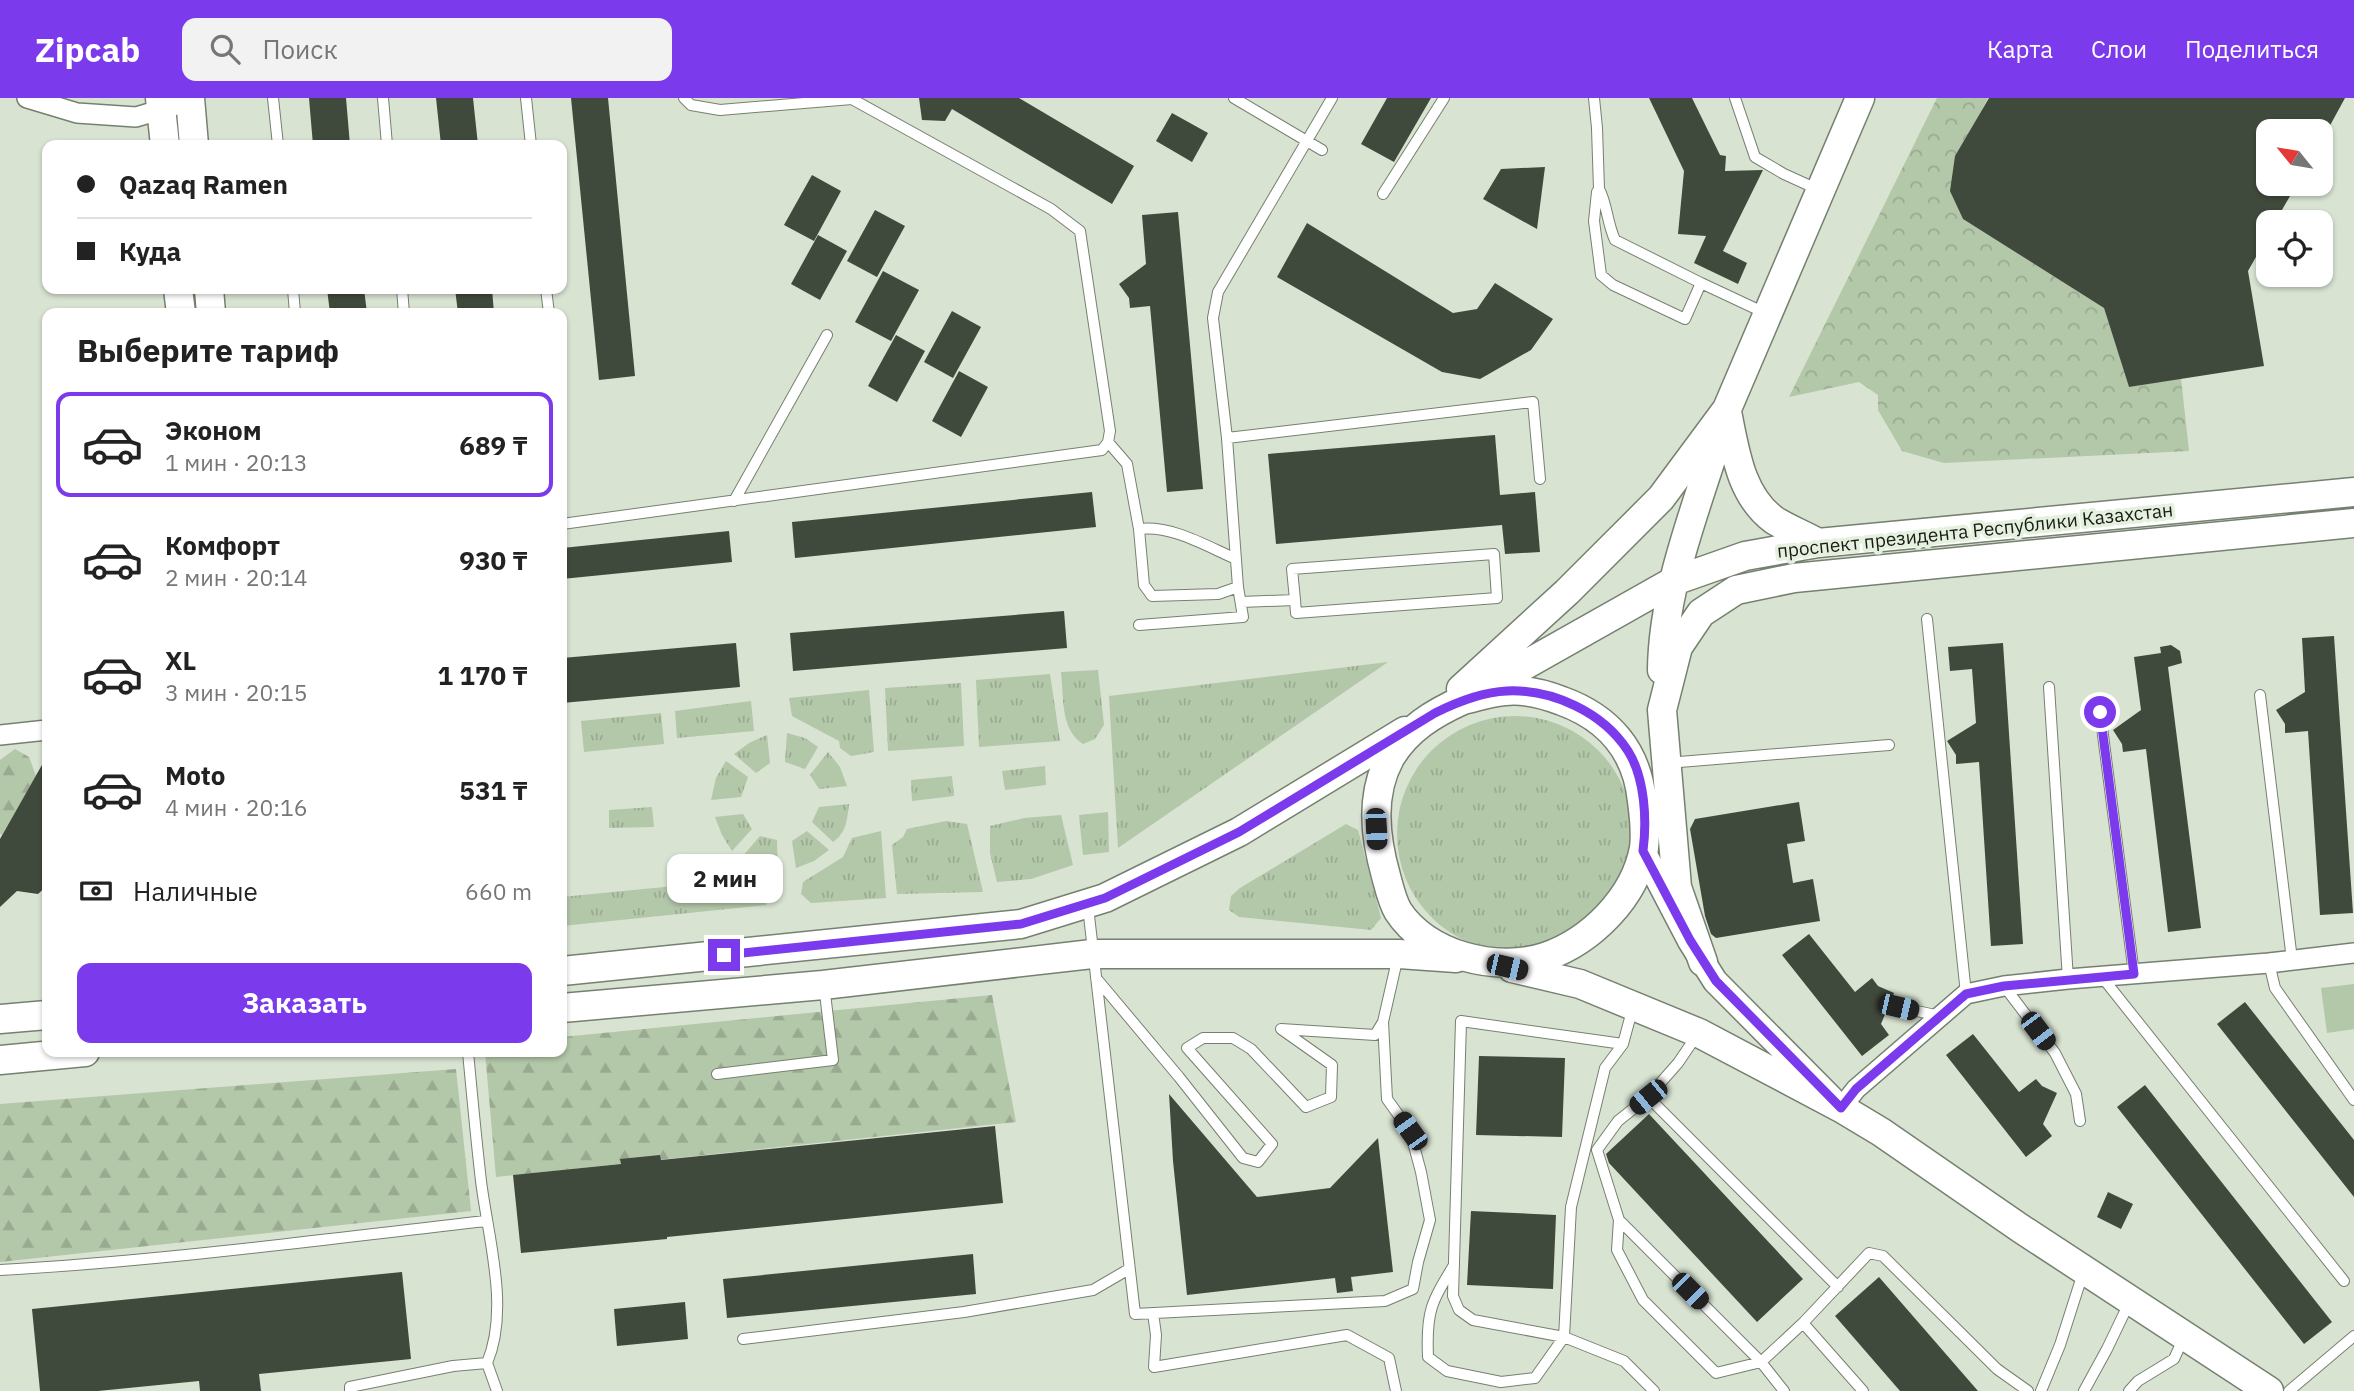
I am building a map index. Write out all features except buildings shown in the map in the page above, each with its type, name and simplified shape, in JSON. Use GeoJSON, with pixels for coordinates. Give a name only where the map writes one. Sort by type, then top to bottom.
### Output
{"type":"FeatureCollection","features":[{"type":"Feature","properties":{"kind":"main road"},"geometry":{"type":"LineString","coordinates":[[567,1008],[823,985],[1094,966],[1399,954],[1513,963],[1543,958],[1571,946],[1595,928],[1615,907],[1632,881],[1644,844],[1661,710],[1662,647],[1674,581],[1727,409],[1860,98]]}},
{"type":"Feature","properties":{"kind":"main road"},"geometry":{"type":"LineString","coordinates":[[192,99],[194,140]]}},
{"type":"Feature","properties":{"kind":"main road"},"geometry":{"type":"LineString","coordinates":[[161,103],[164,140]]}},
{"type":"Feature","properties":{"kind":"main road"},"geometry":{"type":"LineString","coordinates":[[1727,409],[1737,461],[1748,490],[1773,519],[1818,543]]}},
{"type":"Feature","properties":{"kind":"main road"},"geometry":{"type":"LineString","coordinates":[[1727,409],[1661,498],[1567,592],[1405,737],[1390,758],[1380,785],[1376,815],[1377,843],[1398,911],[1416,930],[1441,948],[1476,960],[1580,984],[1699,1033],[1841,1108],[2269,1391]]}},
{"type":"Feature","properties":{"kind":"main road","name":"проспект президента Республики Казахстан"},"geometry":{"type":"LineString","coordinates":[[1464,700],[1674,581],[1745,556],[1818,543],[2354,492]]}},
{"type":"Feature","properties":{"kind":"main road","name":"проспект президента Республики Казахстан"},"geometry":{"type":"LineString","coordinates":[[1661,710],[1678,648],[1700,613],[1736,590],[1794,578],[2354,523]]}},
{"type":"Feature","properties":{"kind":"main road"},"geometry":{"type":"LineString","coordinates":[[567,970],[1021,924],[1105,898],[1239,832],[1432,715],[1464,700],[1505,691],[1530,692],[1578,707],[1604,724],[1628,751],[1640,779],[1644,844]]}},
{"type":"Feature","properties":{"kind":"main road"},"geometry":{"type":"LineString","coordinates":[[1661,710],[1676,887],[1703,962]]}},
{"type":"Feature","properties":{"kind":"main road"},"geometry":{"type":"LineString","coordinates":[[0,1019],[42,1015]]}},
{"type":"Feature","properties":{"kind":"main road"},"geometry":{"type":"LineString","coordinates":[[0,1060],[42,1056]]}},
{"type":"Feature","properties":{"kind":"street"},"geometry":{"type":"LineString","coordinates":[[27,98],[77,113],[135,117],[161,103],[192,99]]}},
{"type":"Feature","properties":{"kind":"street"},"geometry":{"type":"LineString","coordinates":[[0,735],[42,731]]}},
{"type":"Feature","properties":{"kind":"street"},"geometry":{"type":"LineString","coordinates":[[1644,844],[1703,962],[1716,981],[1841,1108],[1856,1089],[1966,994],[2004,986],[2068,979],[2269,963],[2354,953]]}},
{"type":"Feature","properties":{"kind":"lane"},"geometry":{"type":"LineString","coordinates":[[273,98],[277,140]]}},
{"type":"Feature","properties":{"kind":"lane"},"geometry":{"type":"LineString","coordinates":[[383,98],[387,140]]}},
{"type":"Feature","properties":{"kind":"lane"},"geometry":{"type":"LineString","coordinates":[[526,98],[530,140]]}},
{"type":"Feature","properties":{"kind":"lane"},"geometry":{"type":"LineString","coordinates":[[567,523],[1102,450],[1108,442],[1110,431],[1080,230],[1051,209],[852,99],[720,110],[691,104],[684,98]]}},
{"type":"Feature","properties":{"kind":"lane"},"geometry":{"type":"LineString","coordinates":[[1234,98],[1322,150]]}},
{"type":"Feature","properties":{"kind":"lane"},"geometry":{"type":"LineString","coordinates":[[1139,625],[1243,617],[1213,318],[1218,292],[1332,98]]}},
{"type":"Feature","properties":{"kind":"lane"},"geometry":{"type":"LineString","coordinates":[[1383,194],[1444,98]]}},
{"type":"Feature","properties":{"kind":"lane"},"geometry":{"type":"LineString","coordinates":[[1594,98],[1599,189],[1609,228],[1615,240],[1769,314]]}},
{"type":"Feature","properties":{"kind":"lane"},"geometry":{"type":"LineString","coordinates":[[1734,98],[1755,157],[1821,191]]}},
{"type":"Feature","properties":{"kind":"lane"},"geometry":{"type":"LineString","coordinates":[[1599,189],[1595,195],[1594,221],[1601,275],[1613,285],[1685,319],[1701,283]]}},
{"type":"Feature","properties":{"kind":"lane"},"geometry":{"type":"LineString","coordinates":[[734,500],[827,335]]}},
{"type":"Feature","properties":{"kind":"lane"},"geometry":{"type":"LineString","coordinates":[[1227,438],[1533,402],[1540,480]]}},
{"type":"Feature","properties":{"kind":"lane"},"geometry":{"type":"LineString","coordinates":[[1108,442],[1127,464],[1139,529],[1144,585],[1152,596],[1219,594],[1238,587]]}},
{"type":"Feature","properties":{"kind":"lane"},"geometry":{"type":"LineString","coordinates":[[1139,529],[1155,527],[1236,559]]}},
{"type":"Feature","properties":{"kind":"lane"},"geometry":{"type":"LineString","coordinates":[[1494,554],[1497,598],[1296,613],[1295,600],[1292,569],[1494,554]]}},
{"type":"Feature","properties":{"kind":"lane"},"geometry":{"type":"LineString","coordinates":[[1241,602],[1295,600]]}},
{"type":"Feature","properties":{"kind":"lane"},"geometry":{"type":"LineString","coordinates":[[1927,620],[1966,994]]}},
{"type":"Feature","properties":{"kind":"lane"},"geometry":{"type":"LineString","coordinates":[[2049,687],[2068,979]]}},
{"type":"Feature","properties":{"kind":"lane"},"geometry":{"type":"LineString","coordinates":[[2260,695],[2292,960]]}},
{"type":"Feature","properties":{"kind":"lane"},"geometry":{"type":"LineString","coordinates":[[2100,712],[2134,974]]}},
{"type":"Feature","properties":{"kind":"lane"},"geometry":{"type":"LineString","coordinates":[[1667,763],[1889,745]]}},
{"type":"Feature","properties":{"kind":"lane"},"geometry":{"type":"LineString","coordinates":[[1088,904],[1135,1314],[1385,1301],[1413,1289],[1430,1220],[1410,1131],[1387,1099],[1383,1022],[1399,954]]}},
{"type":"Feature","properties":{"kind":"lane"},"geometry":{"type":"LineString","coordinates":[[2269,963],[2276,988],[2354,1100]]}},
{"type":"Feature","properties":{"kind":"lane"},"geometry":{"type":"LineString","coordinates":[[1094,966],[1243,1158],[1258,1163],[1272,1144],[1187,1048],[1203,1038],[1233,1038],[1251,1049],[1306,1107],[1331,1097],[1332,1065],[1281,1030],[1375,1035],[1383,1022]]}},
{"type":"Feature","properties":{"kind":"lane"},"geometry":{"type":"LineString","coordinates":[[2102,977],[2344,1281]]}},
{"type":"Feature","properties":{"kind":"lane"},"geometry":{"type":"LineString","coordinates":[[717,1074],[833,1060],[823,985]]}},
{"type":"Feature","properties":{"kind":"lane"},"geometry":{"type":"LineString","coordinates":[[2004,986],[2055,1053],[2076,1094],[2080,1121]]}},
{"type":"Feature","properties":{"kind":"lane"},"geometry":{"type":"LineString","coordinates":[[1455,1263],[1433,1298],[1427,1326],[1428,1357],[1447,1371],[1501,1382],[1535,1378],[1564,1337],[1571,1207],[1605,1068],[1623,1044],[1633,1006]]}},
{"type":"Feature","properties":{"kind":"lane"},"geometry":{"type":"LineString","coordinates":[[1898,1007],[1940,1016]]}},
{"type":"Feature","properties":{"kind":"lane"},"geometry":{"type":"LineString","coordinates":[[1623,1044],[1461,1021],[1453,1296],[1459,1310],[1473,1320],[1564,1337],[1624,1361],[1654,1391]]}},
{"type":"Feature","properties":{"kind":"lane"},"geometry":{"type":"LineString","coordinates":[[1699,1033],[1678,1063],[1648,1097],[1618,1121],[1597,1150],[1619,1220],[1617,1250],[1643,1300],[1716,1373],[1761,1362],[1869,1253],[1883,1256],[1997,1369],[2028,1391]]}},
{"type":"Feature","properties":{"kind":"lane"},"geometry":{"type":"LineString","coordinates":[[469,1057],[486,1221],[498,1303],[494,1347],[487,1363],[496,1391]]}},
{"type":"Feature","properties":{"kind":"lane"},"geometry":{"type":"LineString","coordinates":[[1648,1097],[1838,1287]]}},
{"type":"Feature","properties":{"kind":"lane"},"geometry":{"type":"LineString","coordinates":[[1619,1220],[1761,1362],[1784,1391]]}},
{"type":"Feature","properties":{"kind":"lane"},"geometry":{"type":"LineString","coordinates":[[0,1270],[155,1259],[486,1221]]}},
{"type":"Feature","properties":{"kind":"lane"},"geometry":{"type":"LineString","coordinates":[[743,1339],[964,1312],[1093,1290],[1129,1269]]}},
{"type":"Feature","properties":{"kind":"lane"},"geometry":{"type":"LineString","coordinates":[[2041,1391],[2060,1345],[2085,1269]]}},
{"type":"Feature","properties":{"kind":"lane"},"geometry":{"type":"LineString","coordinates":[[2084,1391],[2131,1299]]}},
{"type":"Feature","properties":{"kind":"lane"},"geometry":{"type":"LineString","coordinates":[[1153,1313],[1156,1335],[1154,1367],[1347,1335],[1389,1358],[1396,1391]]}},
{"type":"Feature","properties":{"kind":"lane"},"geometry":{"type":"LineString","coordinates":[[1802,1323],[1863,1391]]}},
{"type":"Feature","properties":{"kind":"lane"},"geometry":{"type":"LineString","coordinates":[[2129,1391],[2138,1381],[2174,1359],[2185,1335]]}},
{"type":"Feature","properties":{"kind":"lane"},"geometry":{"type":"LineString","coordinates":[[2289,1391],[2354,1336]]}},
{"type":"Feature","properties":{"kind":"lane"},"geometry":{"type":"LineString","coordinates":[[350,1391],[350,1387],[453,1366],[487,1363]]}},
{"type":"Feature","properties":{"kind":"green space"},"geometry":{"type":"Polygon","coordinates":[[[1937,98],[1988,98],[1975,123],[1951,191],[1963,219],[2104,308],[2129,387],[2181,378],[2189,451],[1944,463],[1902,451],[1878,410],[1878,395],[1859,382],[1789,397],[1937,98]]]}},
{"type":"Feature","properties":{"kind":"green space"},"geometry":{"type":"Polygon","coordinates":[[[1388,662],[1118,848],[1109,696],[1388,662]]]}},
{"type":"Feature","properties":{"kind":"green space"},"geometry":{"type":"Polygon","coordinates":[[[1098,670],[1104,725],[1095,739],[1083,744],[1070,730],[1067,721],[1061,672],[1098,670]]]}},
{"type":"Feature","properties":{"kind":"green space"},"geometry":{"type":"Polygon","coordinates":[[[1050,674],[1060,741],[979,747],[976,680],[1050,674]]]}},
{"type":"Feature","properties":{"kind":"green space"},"geometry":{"type":"Polygon","coordinates":[[[961,683],[964,746],[888,751],[885,688],[961,683]]]}},
{"type":"Feature","properties":{"kind":"green space"},"geometry":{"type":"Polygon","coordinates":[[[869,690],[874,752],[851,756],[840,748],[839,741],[792,716],[789,698],[869,690]]]}},
{"type":"Feature","properties":{"kind":"green space"},"geometry":{"type":"Polygon","coordinates":[[[751,701],[754,731],[677,738],[675,711],[751,701]]]}},
{"type":"Feature","properties":{"kind":"green space"},"geometry":{"type":"Polygon","coordinates":[[[661,713],[664,744],[584,752],[581,721],[661,713]]]}},
{"type":"Feature","properties":{"kind":"green space"},"geometry":{"type":"Polygon","coordinates":[[[1503,716],[1527,716],[1571,730],[1599,750],[1624,789],[1631,811],[1631,857],[1624,879],[1599,918],[1571,938],[1549,947],[1527,952],[1503,952],[1459,938],[1431,918],[1411,890],[1402,868],[1397,846],[1397,822],[1411,778],[1431,750],[1459,730],[1481,721],[1503,716]]]}},
{"type":"Feature","properties":{"kind":"green space"},"geometry":{"type":"Polygon","coordinates":[[[787,733],[805,738],[818,747],[805,769],[785,762],[787,733]]]}},
{"type":"Feature","properties":{"kind":"green space"},"geometry":{"type":"Polygon","coordinates":[[[767,735],[770,763],[756,773],[734,754],[767,735]]]}},
{"type":"Feature","properties":{"kind":"green space"},"geometry":{"type":"Polygon","coordinates":[[[15,749],[29,757],[36,776],[2,835],[0,760],[15,749]]]}},
{"type":"Feature","properties":{"kind":"green space"},"geometry":{"type":"Polygon","coordinates":[[[828,752],[840,767],[847,786],[819,789],[810,775],[828,752]]]}},
{"type":"Feature","properties":{"kind":"green space"},"geometry":{"type":"Polygon","coordinates":[[[726,761],[748,777],[741,797],[711,800],[716,778],[726,761]]]}},
{"type":"Feature","properties":{"kind":"green space"},"geometry":{"type":"Polygon","coordinates":[[[1045,766],[1046,785],[1005,790],[1002,771],[1045,766]]]}},
{"type":"Feature","properties":{"kind":"green space"},"geometry":{"type":"Polygon","coordinates":[[[952,776],[954,796],[912,801],[911,780],[952,776]]]}},
{"type":"Feature","properties":{"kind":"green space"},"geometry":{"type":"Polygon","coordinates":[[[849,804],[844,830],[833,842],[812,822],[819,807],[849,804]]]}},
{"type":"Feature","properties":{"kind":"green space"},"geometry":{"type":"Polygon","coordinates":[[[652,807],[654,827],[609,828],[609,810],[652,807]]]}},
{"type":"Feature","properties":{"kind":"green space"},"geometry":{"type":"Polygon","coordinates":[[[1108,812],[1109,852],[1083,855],[1079,815],[1108,812]]]}},
{"type":"Feature","properties":{"kind":"green space"},"geometry":{"type":"Polygon","coordinates":[[[743,814],[752,829],[732,851],[715,817],[743,814]]]}},
{"type":"Feature","properties":{"kind":"green space"},"geometry":{"type":"Polygon","coordinates":[[[1061,815],[1073,865],[1031,879],[997,882],[990,853],[990,826],[1024,818],[1061,815]]]}},
{"type":"Feature","properties":{"kind":"green space"},"geometry":{"type":"Polygon","coordinates":[[[946,821],[967,824],[983,892],[897,894],[892,845],[903,837],[907,829],[946,821]]]}},
{"type":"Feature","properties":{"kind":"green space"},"geometry":{"type":"Polygon","coordinates":[[[1346,824],[1358,830],[1381,918],[1371,930],[1239,917],[1229,910],[1231,896],[1240,888],[1346,824]]]}},
{"type":"Feature","properties":{"kind":"green space"},"geometry":{"type":"Polygon","coordinates":[[[807,831],[829,850],[814,861],[796,868],[792,841],[807,831]]]}},
{"type":"Feature","properties":{"kind":"green space"},"geometry":{"type":"Polygon","coordinates":[[[881,831],[886,898],[811,903],[801,894],[803,882],[843,857],[852,838],[881,831]]]}},
{"type":"Feature","properties":{"kind":"green space"},"geometry":{"type":"Polygon","coordinates":[[[760,836],[777,840],[778,870],[759,866],[742,857],[760,836]]]}},
{"type":"Feature","properties":{"kind":"green space"},"geometry":{"type":"Polygon","coordinates":[[[756,878],[766,881],[766,905],[567,925],[567,897],[756,878]]]}},
{"type":"Feature","properties":{"kind":"green space"},"geometry":{"type":"Polygon","coordinates":[[[2354,984],[2354,1029],[2327,1033],[2321,988],[2354,984]]]}},
{"type":"Feature","properties":{"kind":"green space"},"geometry":{"type":"Polygon","coordinates":[[[992,995],[1016,1122],[496,1177],[485,1057],[567,1057],[567,1037],[992,995]]]}},
{"type":"Feature","properties":{"kind":"green space"},"geometry":{"type":"Polygon","coordinates":[[[456,1069],[471,1211],[0,1262],[0,1104],[456,1069]]]}},
{"type":"Feature","properties":{"kind":"route"},"geometry":{"type":"LineString","coordinates":[[724,955],[1021,924],[1105,898],[1239,832],[1435,713],[1464,700],[1489,694],[1505,691],[1530,692],[1578,707],[1604,724],[1628,751],[1640,779],[1645,838],[1643,851],[1690,940],[1716,981],[1841,1108],[1856,1089],[1966,994],[2004,986],[2134,974],[2100,712]]}}]}
